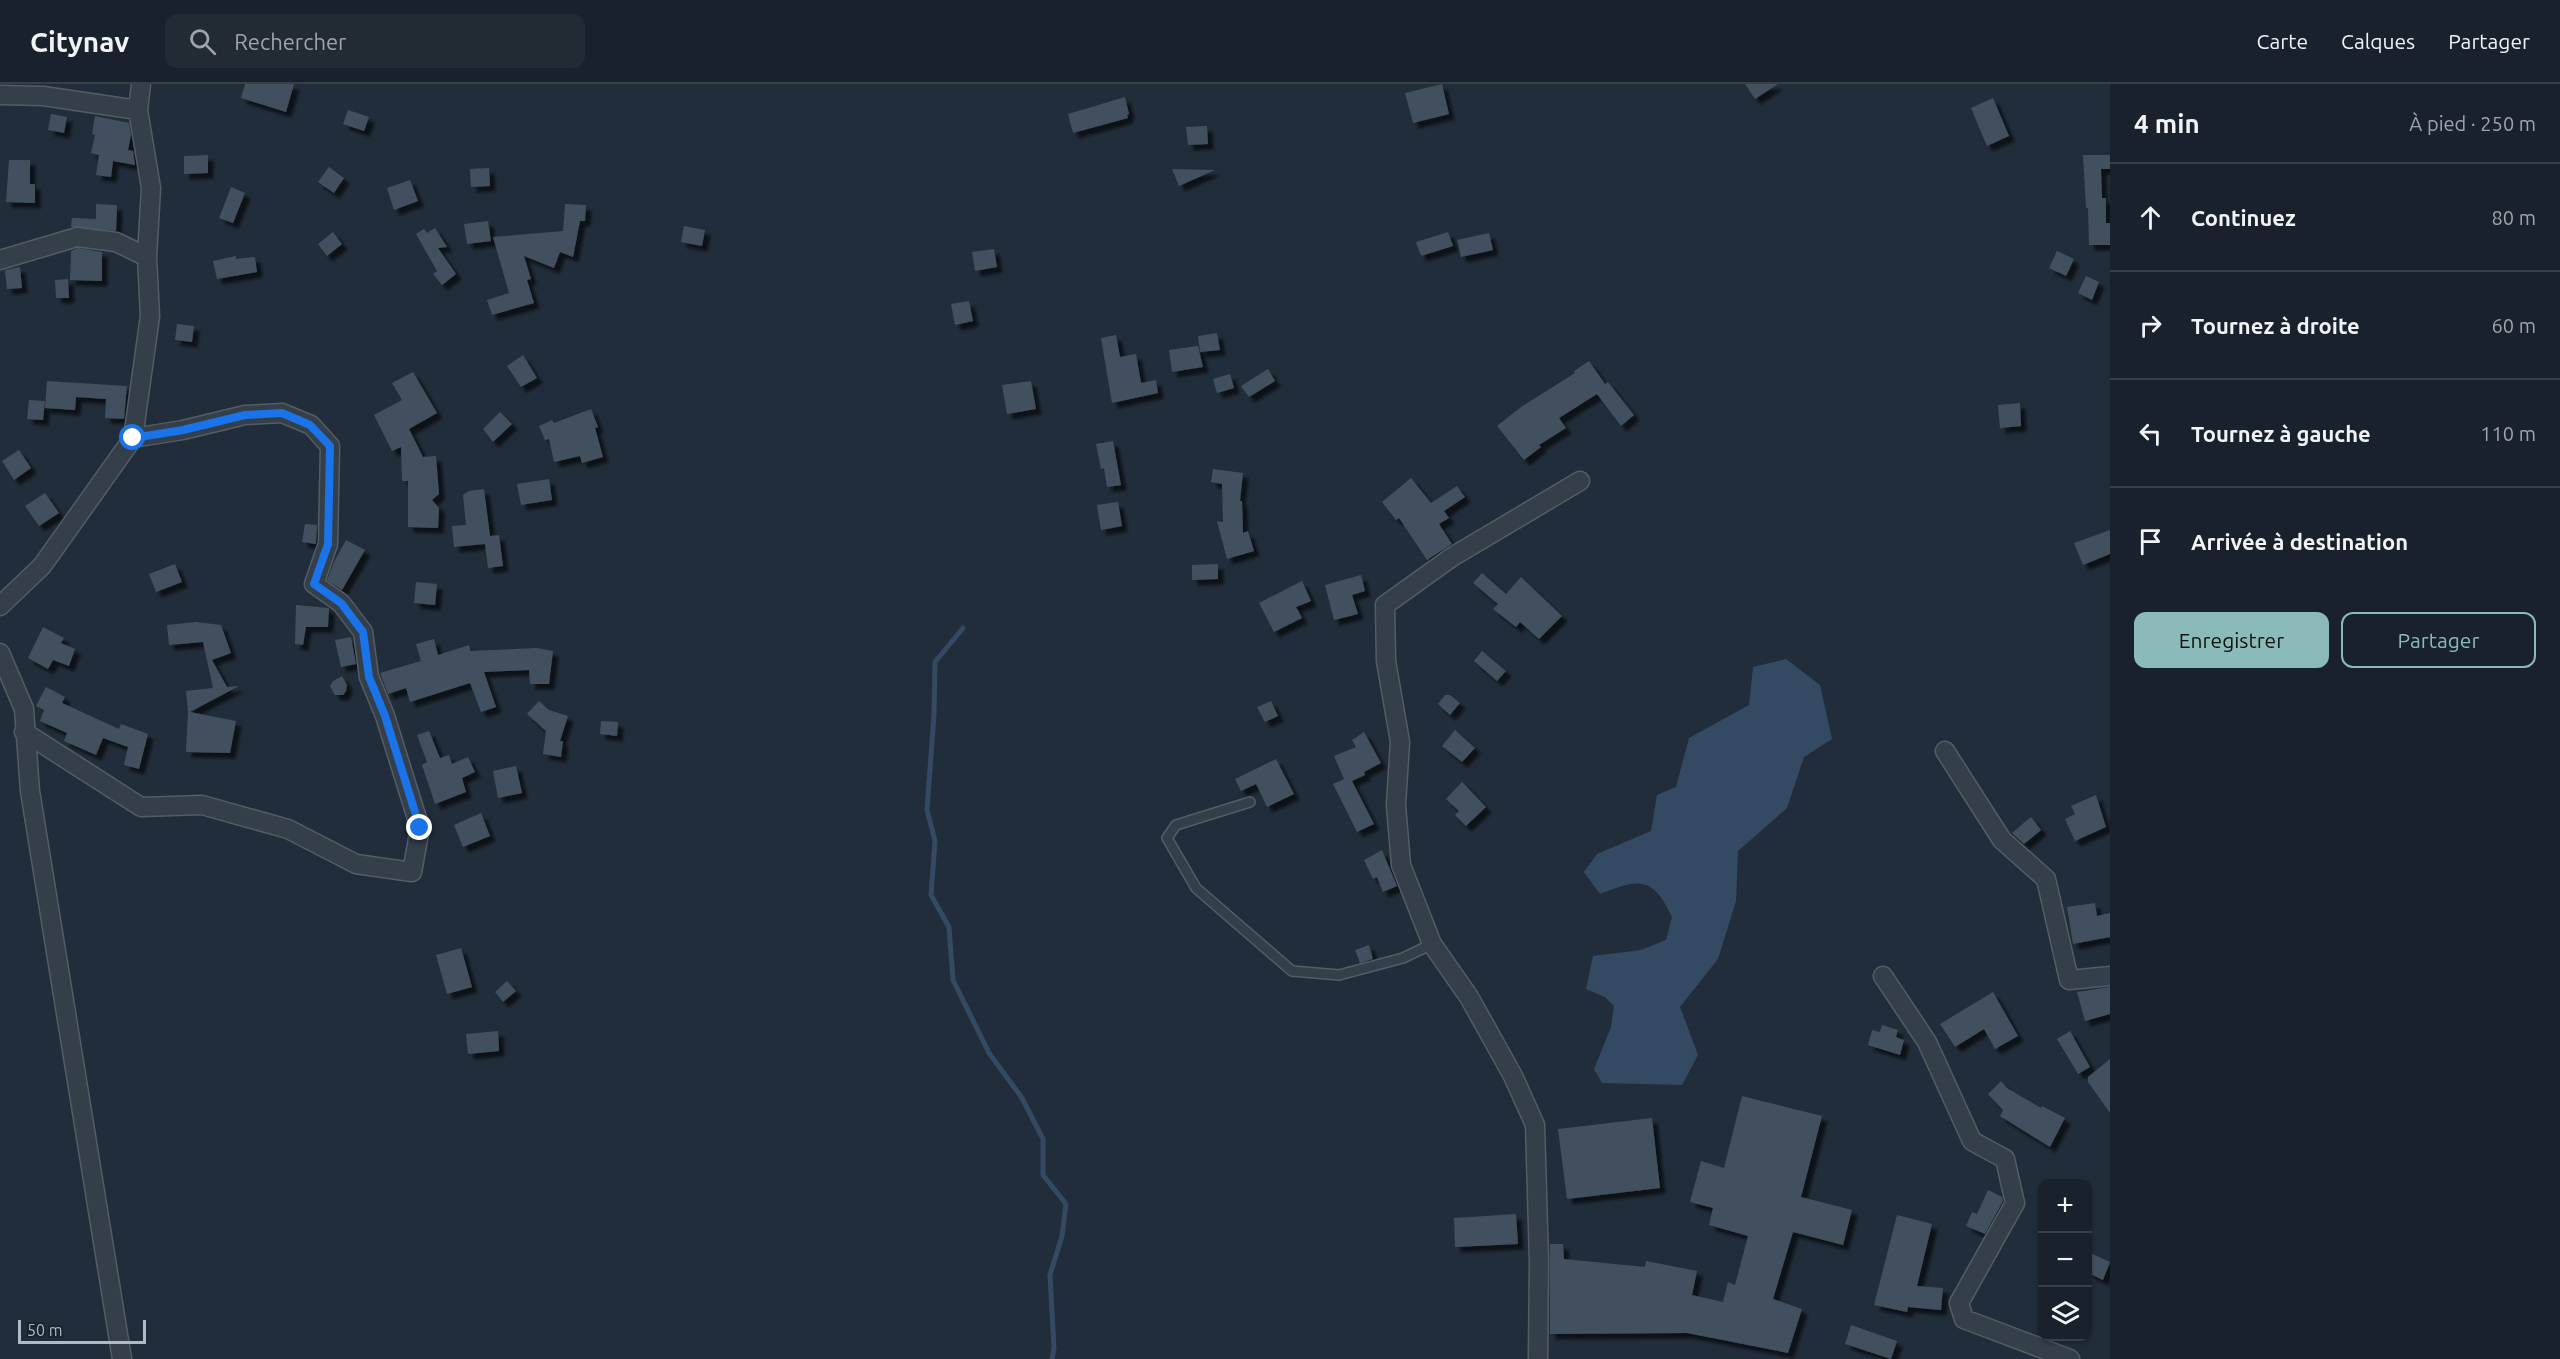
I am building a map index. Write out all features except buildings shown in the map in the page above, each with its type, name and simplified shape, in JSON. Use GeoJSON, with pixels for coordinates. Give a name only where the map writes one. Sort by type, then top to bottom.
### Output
{"type":"FeatureCollection","features":[{"type":"Feature","properties":{"kind":"street"},"geometry":{"type":"LineString","coordinates":[[0,606],[42,566],[133,438],[150,316],[147,257],[151,188],[138,110],[141,84]]}},
{"type":"Feature","properties":{"kind":"street"},"geometry":{"type":"LineString","coordinates":[[0,95],[43,96],[138,110]]}},
{"type":"Feature","properties":{"kind":"street"},"geometry":{"type":"LineString","coordinates":[[0,260],[77,237],[116,242],[147,257]]}},
{"type":"Feature","properties":{"kind":"street"},"geometry":{"type":"LineString","coordinates":[[24,732],[141,807],[202,805],[288,829],[356,864],[412,872],[420,828],[385,716],[369,677],[363,632],[341,603],[314,584],[328,544],[330,446],[310,425],[282,413],[245,415],[183,430],[133,438]]}},
{"type":"Feature","properties":{"kind":"street"},"geometry":{"type":"LineString","coordinates":[[1538,1359],[1539,1262],[1536,1125],[1513,1076],[1469,997],[1432,944],[1401,865],[1396,805],[1400,742],[1386,661],[1385,605],[1452,557],[1580,481]]}},
{"type":"Feature","properties":{"kind":"street"},"geometry":{"type":"LineString","coordinates":[[0,653],[24,709],[30,791],[122,1359]]}},
{"type":"Feature","properties":{"kind":"street"},"geometry":{"type":"LineString","coordinates":[[1945,751],[2002,840],[2046,879],[2069,980],[2110,976]]}},
{"type":"Feature","properties":{"kind":"street"},"geometry":{"type":"LineString","coordinates":[[1883,976],[1927,1042],[1972,1141],[2005,1159],[2015,1203],[1959,1303],[1964,1319],[2070,1359]]}},
{"type":"Feature","properties":{"kind":"lane"},"geometry":{"type":"LineString","coordinates":[[1250,802],[1176,825],[1167,838],[1197,888],[1292,971],[1339,975],[1404,958],[1432,944]]}},
{"type":"Feature","properties":{"kind":"water"},"geometry":{"type":"Polygon","coordinates":[[[1786,659],[1820,685],[1832,739],[1804,757],[1787,808],[1738,851],[1736,901],[1718,959],[1680,1007],[1698,1055],[1682,1085],[1602,1083],[1594,1069],[1611,1027],[1614,1006],[1605,997],[1586,989],[1593,956],[1641,950],[1666,940],[1672,917],[1651,887],[1635,883],[1600,894],[1584,872],[1597,854],[1651,831],[1657,795],[1676,787],[1689,738],[1749,705],[1753,667],[1786,659]]]}},
{"type":"Feature","properties":{"kind":"waterway"},"geometry":{"type":"LineString","coordinates":[[963,628],[935,662],[934,715],[927,810],[935,841],[931,895],[949,927],[953,980],[989,1053],[1022,1098],[1043,1139],[1043,1175],[1066,1204],[1062,1236],[1050,1275],[1054,1348],[1052,1359]]}},
{"type":"Feature","properties":{"kind":"route"},"geometry":{"type":"LineString","coordinates":[[133,438],[183,430],[245,415],[282,413],[310,425],[330,446],[328,544],[314,584],[341,603],[363,632],[369,677],[385,716],[420,828]]}}]}
